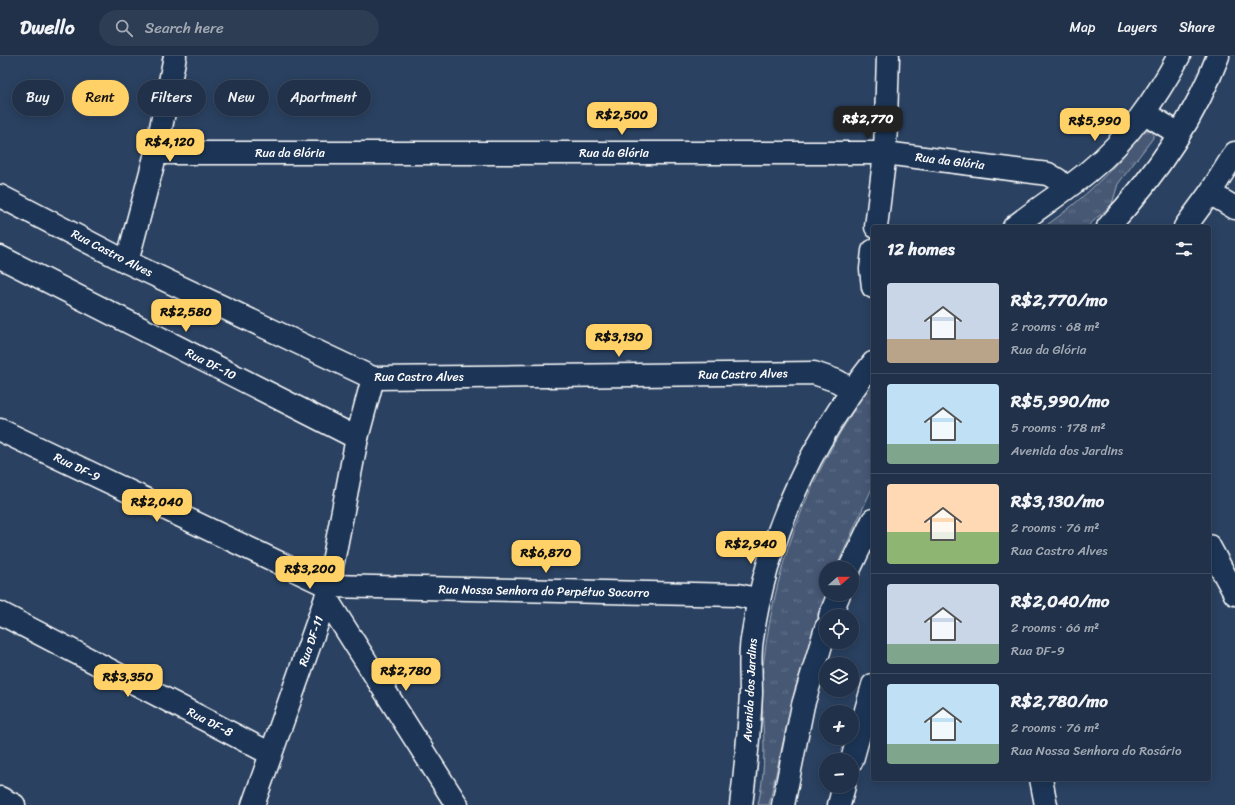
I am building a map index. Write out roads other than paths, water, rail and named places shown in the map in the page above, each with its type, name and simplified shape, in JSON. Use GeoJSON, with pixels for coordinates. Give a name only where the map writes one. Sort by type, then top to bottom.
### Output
{"type":"FeatureCollection","features":[{"type":"Feature","properties":{"kind":"street"},"geometry":{"type":"LineString","coordinates":[[127,262],[156,152],[175,56]]}},
{"type":"Feature","properties":{"kind":"street"},"geometry":{"type":"LineString","coordinates":[[876,225],[885,153],[888,56]]}},
{"type":"Feature","properties":{"kind":"street"},"geometry":{"type":"LineString","coordinates":[[1017,225],[1090,171],[1112,150],[1145,113],[1178,56]]}},
{"type":"Feature","properties":{"kind":"street"},"geometry":{"type":"LineString","coordinates":[[1110,225],[1149,178],[1179,134],[1203,91],[1218,56]]}},
{"type":"Feature","properties":{"kind":"street"},"geometry":{"type":"LineString","coordinates":[[1145,113],[1179,134]]}},
{"type":"Feature","properties":{"kind":"street","name":"Rua da Glória"},"geometry":{"type":"LineString","coordinates":[[156,152],[885,153],[1048,174],[1058,180],[1066,189]]}},
{"type":"Feature","properties":{"kind":"street"},"geometry":{"type":"LineString","coordinates":[[1186,225],[1210,193],[1235,153]]}},
{"type":"Feature","properties":{"kind":"street"},"geometry":{"type":"LineString","coordinates":[[1210,193],[1235,208]]}},
{"type":"Feature","properties":{"kind":"street","name":"Rua Castro Alves"},"geometry":{"type":"LineString","coordinates":[[0,196],[127,262],[373,378],[814,373],[837,381],[852,390]]}},
{"type":"Feature","properties":{"kind":"street","name":"Rua DF-10"},"geometry":{"type":"LineString","coordinates":[[0,257],[357,438]]}},
{"type":"Feature","properties":{"kind":"street","name":"Avenida dos Jardins"},"geometry":{"type":"LineString","coordinates":[[741,805],[749,726],[751,641],[759,600],[778,535],[798,484],[820,441],[852,390],[871,366]]}},
{"type":"Feature","properties":{"kind":"street","name":"Rua DF-11"},"geometry":{"type":"LineString","coordinates":[[253,805],[327,592],[357,438],[373,378]]}},
{"type":"Feature","properties":{"kind":"street","name":"Rua DF-9"},"geometry":{"type":"LineString","coordinates":[[0,430],[327,592]]}},
{"type":"Feature","properties":{"kind":"street"},"geometry":{"type":"LineString","coordinates":[[853,561],[871,524]]}},
{"type":"Feature","properties":{"kind":"street"},"geometry":{"type":"LineString","coordinates":[[1211,550],[1235,594]]}},
{"type":"Feature","properties":{"kind":"street"},"geometry":{"type":"LineString","coordinates":[[327,592],[457,805]]}},
{"type":"Feature","properties":{"kind":"street","name":"Rua Nossa Senhora do Perpétuo Socorro"},"geometry":{"type":"LineString","coordinates":[[327,592],[738,594],[759,600]]}},
{"type":"Feature","properties":{"kind":"street","name":"Rua DF-8"},"geometry":{"type":"LineString","coordinates":[[0,613],[271,754]]}},
{"type":"Feature","properties":{"kind":"street"},"geometry":{"type":"LineString","coordinates":[[783,805],[803,705],[820,649]]}},
{"type":"Feature","properties":{"kind":"street"},"geometry":{"type":"LineString","coordinates":[[854,753],[871,692]]}},
{"type":"Feature","properties":{"kind":"street"},"geometry":{"type":"LineString","coordinates":[[1041,781],[1046,805]]}},
{"type":"Feature","properties":{"kind":"street"},"geometry":{"type":"LineString","coordinates":[[839,805],[842,793]]}},
{"type":"Feature","properties":{"kind":"street"},"geometry":{"type":"LineString","coordinates":[[0,798],[14,805]]}}]}
